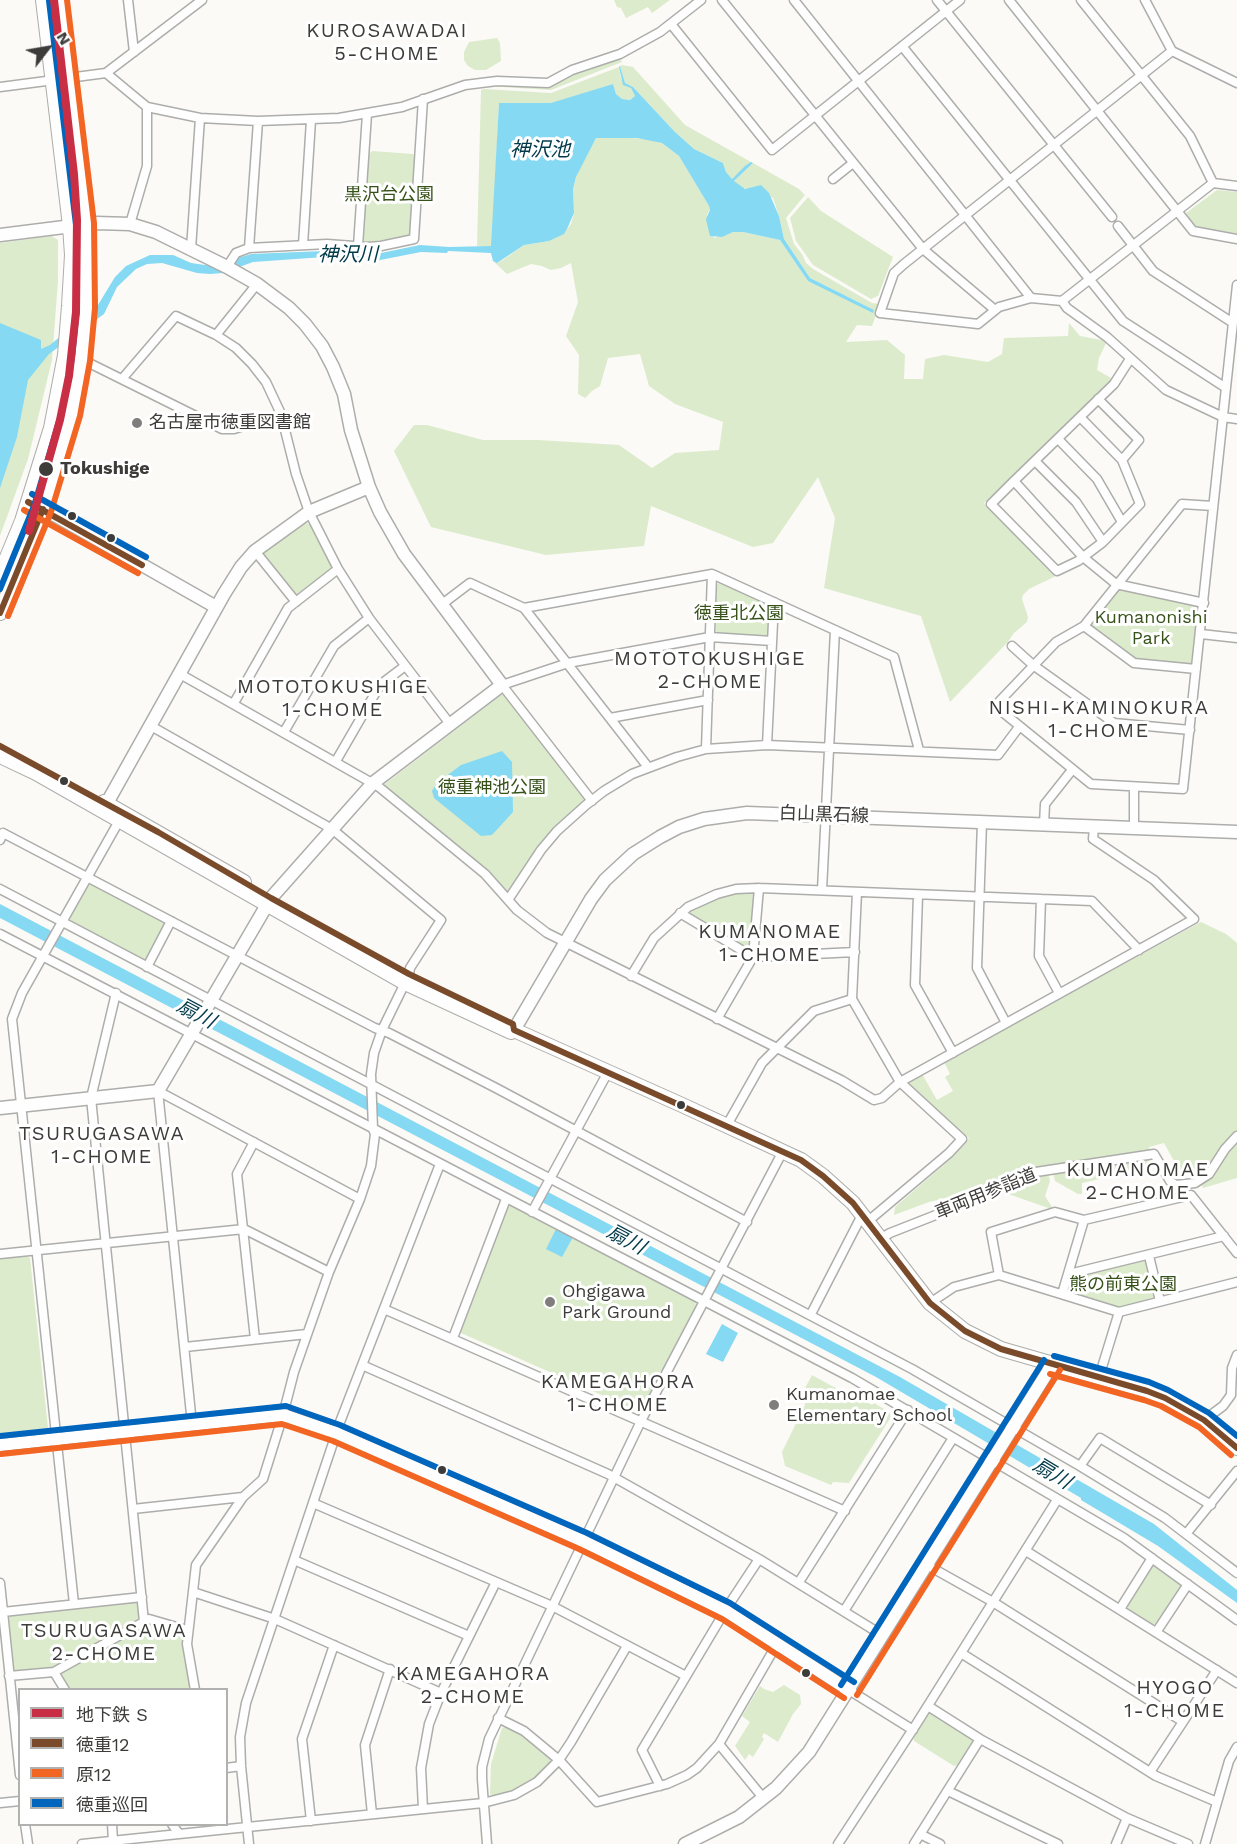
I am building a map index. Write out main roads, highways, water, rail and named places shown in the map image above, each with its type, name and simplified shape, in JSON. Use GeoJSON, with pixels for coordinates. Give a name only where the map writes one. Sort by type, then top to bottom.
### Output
{"type":"FeatureCollection","features":[{"type":"Feature","properties":{"kind":"main road"},"geometry":{"type":"LineString","coordinates":[[0,613],[43,509],[71,413],[84,332],[85,224],[61,80],[43,0]]}},
{"type":"Feature","properties":{"kind":"main road"},"geometry":{"type":"LineString","coordinates":[[0,574],[28,502],[51,428],[66,347],[72,255],[58,0]]}},
{"type":"Feature","properties":{"kind":"main road"},"geometry":{"type":"LineString","coordinates":[[0,746],[107,803],[268,902]]}},
{"type":"Feature","properties":{"kind":"main road"},"geometry":{"type":"LineString","coordinates":[[0,756],[36,773],[407,979],[513,1024],[514,1030],[783,1151],[813,1168],[839,1190],[865,1219],[930,1303],[950,1320],[981,1340],[1001,1349],[1165,1398],[1204,1420],[1237,1448]]}},
{"type":"Feature","properties":{"kind":"water","name":"神沢池"},"geometry":{"type":"Polygon","coordinates":[[[620,66],[625,83],[633,87],[694,149],[723,163],[732,179],[745,166],[753,163],[734,181],[745,189],[761,185],[769,193],[779,216],[784,239],[810,278],[874,310],[873,313],[808,281],[780,240],[743,232],[733,232],[722,237],[710,236],[706,219],[710,210],[709,206],[679,156],[662,143],[637,138],[596,138],[576,177],[573,189],[574,213],[564,234],[549,241],[524,245],[497,263],[493,261],[491,253],[448,251],[447,253],[421,252],[375,261],[324,257],[253,262],[223,273],[210,274],[197,273],[162,263],[147,264],[136,269],[117,287],[104,314],[49,354],[28,380],[17,437],[0,488],[0,323],[41,340],[41,349],[50,345],[98,305],[115,277],[126,266],[150,255],[173,255],[191,263],[212,266],[251,254],[324,251],[354,254],[381,253],[420,245],[491,246],[499,103],[551,103],[613,84],[616,94],[622,99],[630,100],[635,96],[631,88],[623,85],[620,66]]]}},
{"type":"Feature","properties":{"kind":"water"},"geometry":{"type":"Polygon","coordinates":[[[502,751],[512,762],[513,812],[492,835],[481,836],[434,798],[432,791],[437,783],[461,765],[502,751]]]}},
{"type":"Feature","properties":{"kind":"water","name":"扇川"},"geometry":{"type":"Polygon","coordinates":[[[0,904],[900,1377],[1154,1524],[1237,1590],[1237,1603],[1158,1546],[876,1377],[0,918],[0,904]]]}},
{"type":"Feature","properties":{"kind":"water"},"geometry":{"type":"Polygon","coordinates":[[[556,1229],[573,1237],[562,1257],[546,1249],[556,1229]]]}},
{"type":"Feature","properties":{"kind":"water"},"geometry":{"type":"Polygon","coordinates":[[[722,1324],[738,1333],[723,1362],[706,1354],[722,1324]]]}},
{"type":"Feature","properties":{"kind":"metro line","name":"S"},"geometry":{"type":"LineString","coordinates":[[29,531],[60,420],[69,376],[76,312],[77,220],[74,174],[54,0]]}},
{"type":"Feature","properties":{"kind":"place","name":"名古屋市徳重図書館"},"geometry":{"type":"Point","coordinates":[137,423]}},
{"type":"Feature","properties":{"kind":"place","name":"Tokushige"},"geometry":{"type":"Point","coordinates":[46,469]}},
{"type":"Feature","properties":{"kind":"place","name":"Ohgigawa Park Ground"},"geometry":{"type":"Point","coordinates":[550,1302]}},
{"type":"Feature","properties":{"kind":"place","name":"Kumanomae Elementary School"},"geometry":{"type":"Point","coordinates":[774,1405]}},
{"type":"Feature","properties":{"kind":"district","name":"KUROSAWADAI 5-CHOME"},"geometry":{"type":"Point","coordinates":[387,42]}},
{"type":"Feature","properties":{"kind":"district","name":"MOTOTOKUSHIGE 2-CHOME"},"geometry":{"type":"Point","coordinates":[710,670]}},
{"type":"Feature","properties":{"kind":"district","name":"MOTOTOKUSHIGE 1-CHOME"},"geometry":{"type":"Point","coordinates":[333,698]}},
{"type":"Feature","properties":{"kind":"district","name":"NISHI-KAMINOKURA 1-CHOME"},"geometry":{"type":"Point","coordinates":[1099,720]}},
{"type":"Feature","properties":{"kind":"district","name":"KUMANOMAE 1-CHOME"},"geometry":{"type":"Point","coordinates":[770,944]}},
{"type":"Feature","properties":{"kind":"district","name":"TSURUGASAWA 1-CHOME"},"geometry":{"type":"Point","coordinates":[102,1146]}},
{"type":"Feature","properties":{"kind":"district","name":"KUMANOMAE 2-CHOME"},"geometry":{"type":"Point","coordinates":[1138,1182]}},
{"type":"Feature","properties":{"kind":"district","name":"KAMEGAHORA 1-CHOME"},"geometry":{"type":"Point","coordinates":[618,1394]}},
{"type":"Feature","properties":{"kind":"district","name":"TSURUGASAWA 2-CHOME"},"geometry":{"type":"Point","coordinates":[104,1642]}},
{"type":"Feature","properties":{"kind":"district","name":"KAMEGAHORA 2-CHOME"},"geometry":{"type":"Point","coordinates":[473,1686]}},
{"type":"Feature","properties":{"kind":"district","name":"HYOGO 1-CHOME"},"geometry":{"type":"Point","coordinates":[1175,1700]}},
{"type":"Feature","properties":{"kind":"park label","name":"黒沢台公園"},"geometry":{"type":"Point","coordinates":[389,195]}},
{"type":"Feature","properties":{"kind":"park label","name":"徳重北公園"},"geometry":{"type":"Point","coordinates":[739,614]}},
{"type":"Feature","properties":{"kind":"park label","name":"Kumanonishi Park"},"geometry":{"type":"Point","coordinates":[1151,628]}},
{"type":"Feature","properties":{"kind":"park label","name":"徳重神池公園"},"geometry":{"type":"Point","coordinates":[492,788]}},
{"type":"Feature","properties":{"kind":"park label","name":"熊の前東公園"},"geometry":{"type":"Point","coordinates":[1123,1285]}},
{"type":"Feature","properties":{"kind":"water label","name":"神沢川"},"geometry":{"type":"Point","coordinates":[348,255]}}]}
